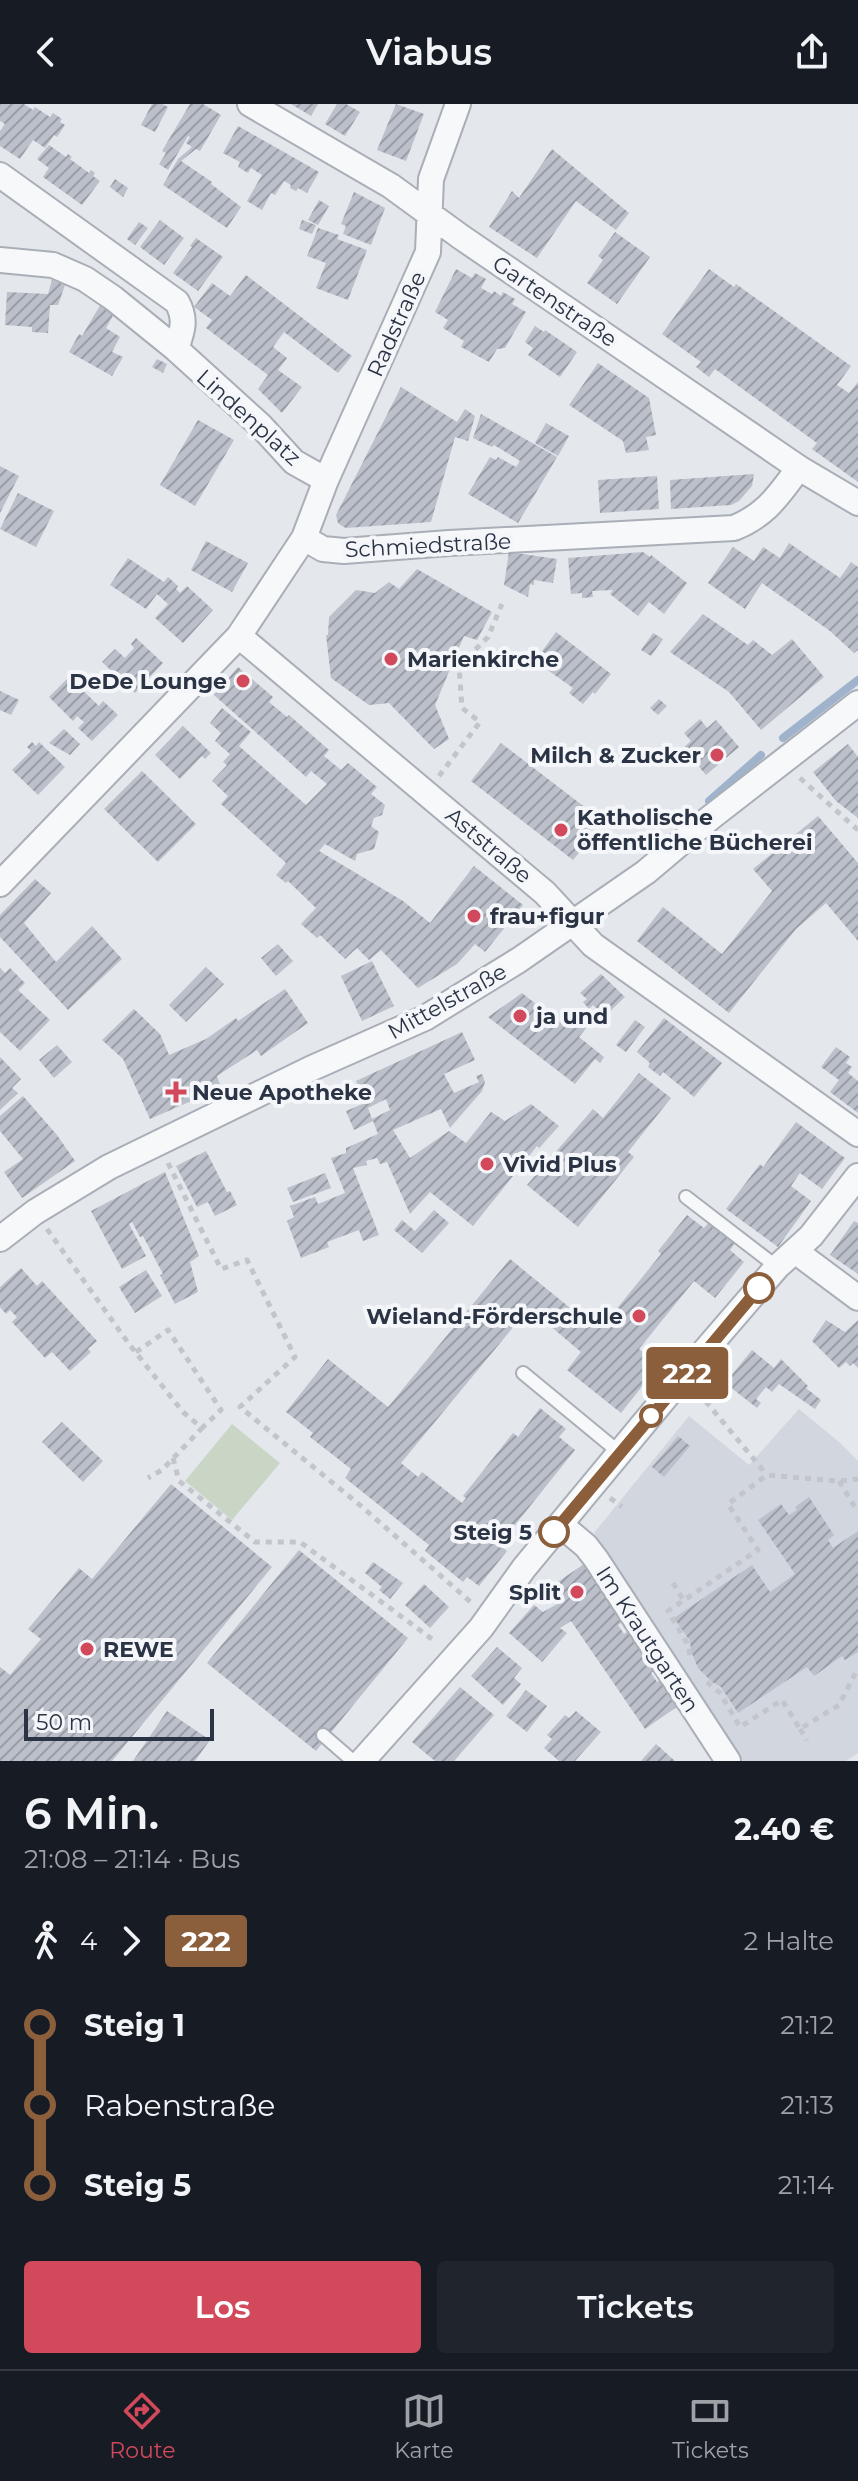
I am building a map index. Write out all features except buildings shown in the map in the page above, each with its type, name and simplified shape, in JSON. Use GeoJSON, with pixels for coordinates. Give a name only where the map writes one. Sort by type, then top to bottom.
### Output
{"type":"FeatureCollection","features":[{"type":"Feature","properties":{"kind":"street","name":"Gartenstraße"},"geometry":{"type":"LineString","coordinates":[[250,104],[391,186],[799,468],[858,503]]}},
{"type":"Feature","properties":{"kind":"street","name":"Radstraße"},"geometry":{"type":"LineString","coordinates":[[304,538],[326,480],[428,252],[431,179],[458,104]]}},
{"type":"Feature","properties":{"kind":"street"},"geometry":{"type":"LineString","coordinates":[[0,175],[177,302],[183,312],[184,326],[176,349]]}},
{"type":"Feature","properties":{"kind":"street"},"geometry":{"type":"LineString","coordinates":[[53,265],[71,226]]}},
{"type":"Feature","properties":{"kind":"street","name":"Lindenplatz"},"geometry":{"type":"LineString","coordinates":[[0,260],[53,265],[94,286],[176,349],[261,426],[294,462],[326,480]]}},
{"type":"Feature","properties":{"kind":"street","name":"Schmiedstraße"},"geometry":{"type":"LineString","coordinates":[[304,538],[323,549],[344,551],[734,528],[754,520],[768,508],[799,468]]}},
{"type":"Feature","properties":{"kind":"street"},"geometry":{"type":"LineString","coordinates":[[0,884],[239,636],[304,538]]}},
{"type":"Feature","properties":{"kind":"street","name":"Aststraße"},"geometry":{"type":"LineString","coordinates":[[239,636],[545,893],[593,945],[858,1134]]}},
{"type":"Feature","properties":{"kind":"street","name":"Mittelstraße"},"geometry":{"type":"LineString","coordinates":[[0,1239],[35,1212],[109,1167],[310,1069],[425,1018],[519,960],[646,872],[858,703]]}},
{"type":"Feature","properties":{"kind":"street"},"geometry":{"type":"LineString","coordinates":[[362,1761],[488,1618],[524,1568],[684,1375],[777,1267],[811,1236],[858,1176]]}},
{"type":"Feature","properties":{"kind":"street"},"geometry":{"type":"LineString","coordinates":[[795,1251],[858,1298]]}},
{"type":"Feature","properties":{"kind":"street","name":"Im Krautgarten"},"geometry":{"type":"LineString","coordinates":[[561,1525],[596,1559],[728,1761]]}},
{"type":"Feature","properties":{"kind":"lane"},"geometry":{"type":"LineString","coordinates":[[686,1197],[777,1267]]}},
{"type":"Feature","properties":{"kind":"lane"},"geometry":{"type":"LineString","coordinates":[[523,1373],[620,1453]]}},
{"type":"Feature","properties":{"kind":"lane"},"geometry":{"type":"LineString","coordinates":[[323,1735],[353,1761]]}},
{"type":"Feature","properties":{"kind":"path"},"geometry":{"type":"LineString","coordinates":[[427,793],[480,722],[462,708],[459,666],[488,637],[502,604]]}},
{"type":"Feature","properties":{"kind":"path"},"geometry":{"type":"LineString","coordinates":[[782,762],[858,830]]}},
{"type":"Feature","properties":{"kind":"path"},"geometry":{"type":"LineString","coordinates":[[158,1143],[221,1269],[247,1260],[295,1357],[240,1407],[361,1506],[488,1618]]}},
{"type":"Feature","properties":{"kind":"path"},"geometry":{"type":"LineString","coordinates":[[35,1212],[136,1352],[183,1412],[202,1428]]}},
{"type":"Feature","properties":{"kind":"path"},"geometry":{"type":"LineString","coordinates":[[136,1352],[168,1330],[221,1410],[162,1470],[148,1478]]}},
{"type":"Feature","properties":{"kind":"path"},"geometry":{"type":"LineString","coordinates":[[684,1375],[767,1475]]}},
{"type":"Feature","properties":{"kind":"path"},"geometry":{"type":"LineString","coordinates":[[173,1458],[179,1481],[255,1542],[300,1542],[455,1657]]}},
{"type":"Feature","properties":{"kind":"path"},"geometry":{"type":"LineString","coordinates":[[691,1662],[687,1643],[668,1611],[758,1550],[728,1504],[767,1475],[839,1481],[858,1479]]}},
{"type":"Feature","properties":{"kind":"path"},"geometry":{"type":"LineString","coordinates":[[839,1481],[858,1512]]}},
{"type":"Feature","properties":{"kind":"path"},"geometry":{"type":"LineString","coordinates":[[673,1583],[684,1601]]}},
{"type":"Feature","properties":{"kind":"path"},"geometry":{"type":"LineString","coordinates":[[800,1729],[839,1705],[858,1668]]}},
{"type":"Feature","properties":{"kind":"path"},"geometry":{"type":"LineString","coordinates":[[700,1676],[720,1693],[740,1727],[782,1700],[807,1740]]}},
{"type":"Feature","properties":{"kind":"path"},"geometry":{"type":"LineString","coordinates":[[839,1705],[845,1715]]}},
{"type":"Feature","properties":{"kind":"shaded area"},"geometry":{"type":"Polygon","coordinates":[[[799,1409],[858,1461],[858,1753],[846,1761],[743,1761],[594,1533],[689,1416],[749,1465],[799,1409]]]}},
{"type":"Feature","properties":{"kind":"green space"},"geometry":{"type":"Polygon","coordinates":[[[232,1424],[280,1463],[232,1520],[185,1481],[232,1424]]]}},
{"type":"Feature","properties":{"kind":"waterway"},"geometry":{"type":"LineString","coordinates":[[783,738],[858,680]]}},
{"type":"Feature","properties":{"kind":"waterway"},"geometry":{"type":"LineString","coordinates":[[709,801],[761,755]]}},
{"type":"Feature","properties":{"kind":"bus line","name":"222"},"geometry":{"type":"LineString","coordinates":[[554,1532],[759,1288]]}},
{"type":"Feature","properties":{"kind":"place","name":"Marienkirche"},"geometry":{"type":"Point","coordinates":[391,659]}},
{"type":"Feature","properties":{"kind":"place","name":"DeDe Lounge"},"geometry":{"type":"Point","coordinates":[243,681]}},
{"type":"Feature","properties":{"kind":"place","name":"Milch & Zucker"},"geometry":{"type":"Point","coordinates":[717,755]}},
{"type":"Feature","properties":{"kind":"place","name":"Katholische öffentliche Bücherei"},"geometry":{"type":"Point","coordinates":[561,830]}},
{"type":"Feature","properties":{"kind":"place","name":"frau+figur"},"geometry":{"type":"Point","coordinates":[474,916]}},
{"type":"Feature","properties":{"kind":"place","name":"ja und"},"geometry":{"type":"Point","coordinates":[520,1016]}},
{"type":"Feature","properties":{"kind":"place","name":"Neue Apotheke"},"geometry":{"type":"Point","coordinates":[176,1092]}},
{"type":"Feature","properties":{"kind":"place","name":"Vivid Plus"},"geometry":{"type":"Point","coordinates":[487,1164]}},
{"type":"Feature","properties":{"kind":"place","name":"Wieland-Förderschule"},"geometry":{"type":"Point","coordinates":[639,1316]}},
{"type":"Feature","properties":{"kind":"place","name":"Steig 5"},"geometry":{"type":"Point","coordinates":[554,1532]}},
{"type":"Feature","properties":{"kind":"place","name":"Split"},"geometry":{"type":"Point","coordinates":[577,1592]}},
{"type":"Feature","properties":{"kind":"place","name":"REWE"},"geometry":{"type":"Point","coordinates":[87,1649]}}]}
